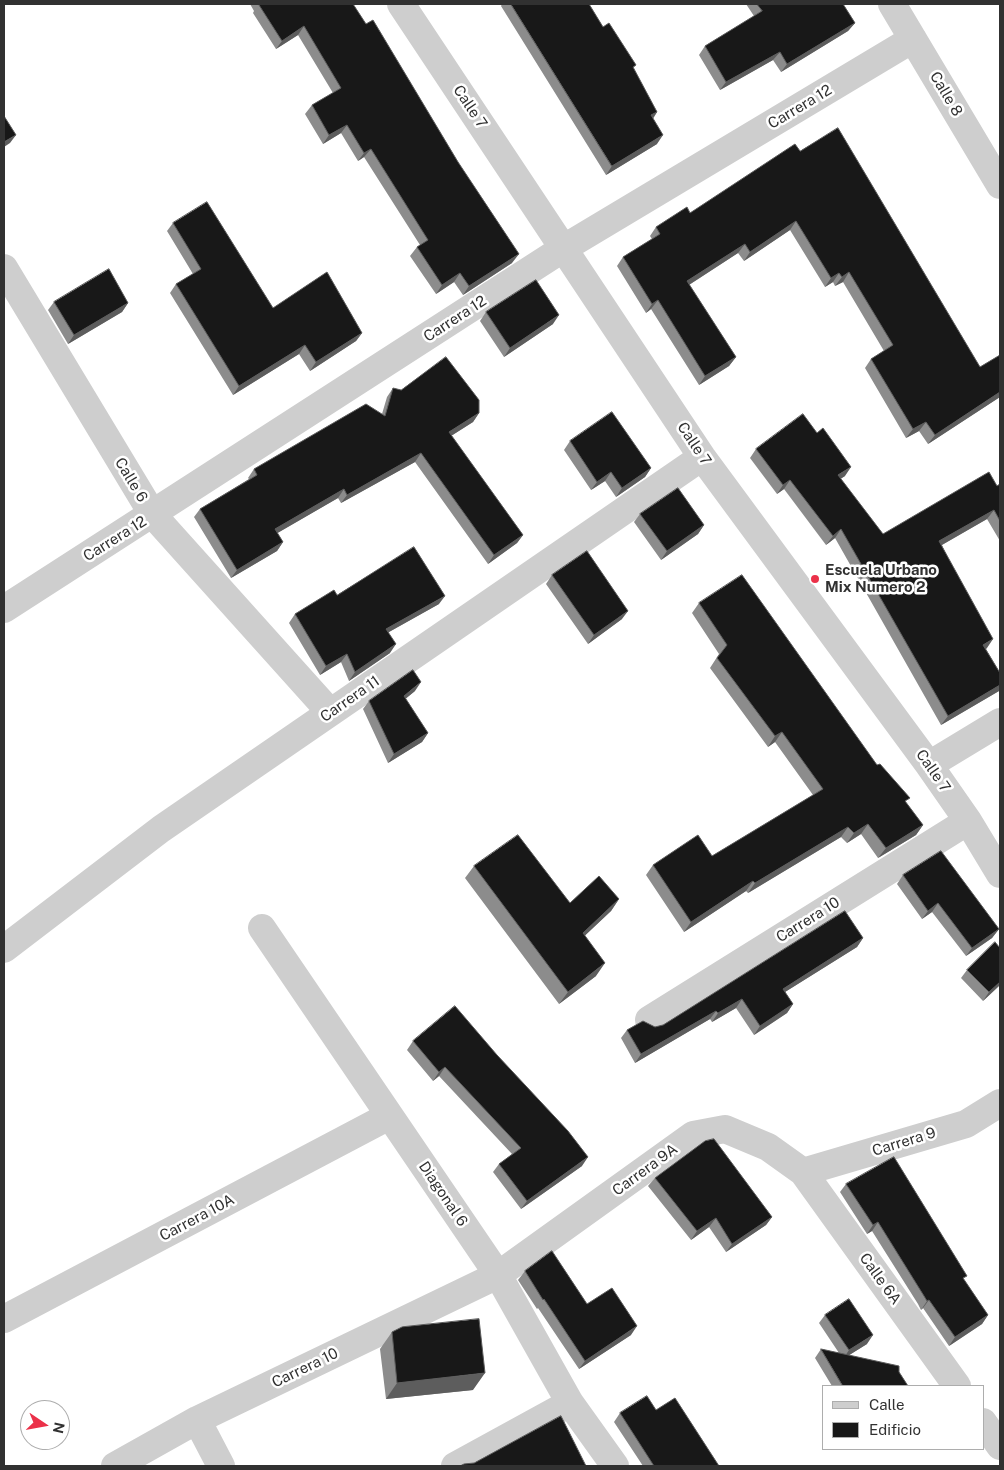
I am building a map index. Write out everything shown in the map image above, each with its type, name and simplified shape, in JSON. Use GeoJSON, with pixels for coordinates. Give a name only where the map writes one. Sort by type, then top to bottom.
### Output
{"type":"FeatureCollection","features":[{"type":"Feature","properties":{"kind":"street","name":"Calle 7"},"geometry":{"type":"LineString","coordinates":[[401,4],[702,457],[929,765],[968,821],[1000,874]]}},
{"type":"Feature","properties":{"kind":"street","name":"Calle 8"},"geometry":{"type":"LineString","coordinates":[[892,4],[1000,185]]}},
{"type":"Feature","properties":{"kind":"street","name":"Carrera 12"},"geometry":{"type":"LineString","coordinates":[[4,610],[564,248],[913,39]]}},
{"type":"Feature","properties":{"kind":"street","name":"Calle 6"},"geometry":{"type":"LineString","coordinates":[[4,268],[153,515],[330,712]]}},
{"type":"Feature","properties":{"kind":"street","name":"Carrera 11"},"geometry":{"type":"LineString","coordinates":[[4,949],[161,829],[702,457]]}},
{"type":"Feature","properties":{"kind":"street"},"geometry":{"type":"LineString","coordinates":[[929,765],[1000,722]]}},
{"type":"Feature","properties":{"kind":"street","name":"Carrera 10"},"geometry":{"type":"LineString","coordinates":[[649,1020],[968,821]]}},
{"type":"Feature","properties":{"kind":"street","name":"Diagonal 6"},"geometry":{"type":"LineString","coordinates":[[262,928],[498,1275],[570,1403],[615,1466]]}},
{"type":"Feature","properties":{"kind":"street","name":"Carrera 9"},"geometry":{"type":"LineString","coordinates":[[803,1172],[966,1124],[1000,1103]]}},
{"type":"Feature","properties":{"kind":"street","name":"Carrera 10A"},"geometry":{"type":"LineString","coordinates":[[4,1319],[389,1116]]}},
{"type":"Feature","properties":{"kind":"street","name":"Carrera 9A"},"geometry":{"type":"LineString","coordinates":[[498,1275],[693,1135],[725,1129],[768,1147],[803,1172]]}},
{"type":"Feature","properties":{"kind":"street","name":"Calle 6A"},"geometry":{"type":"LineString","coordinates":[[803,1172],[956,1385]]}},
{"type":"Feature","properties":{"kind":"street","name":"Carrera 10"},"geometry":{"type":"LineString","coordinates":[[115,1466],[197,1420],[498,1275]]}},
{"type":"Feature","properties":{"kind":"street"},"geometry":{"type":"LineString","coordinates":[[455,1466],[570,1403]]}},
{"type":"Feature","properties":{"kind":"street"},"geometry":{"type":"LineString","coordinates":[[197,1420],[221,1466]]}},
{"type":"Feature","properties":{"kind":"street"},"geometry":{"type":"LineString","coordinates":[[984,1423],[1000,1446]]}},
{"type":"Feature","properties":{"kind":"building"},"geometry":{"type":"Polygon","coordinates":[[[260,4],[353,4],[366,24],[373,20],[458,162],[519,254],[469,286],[460,273],[442,285],[417,247],[428,240],[371,149],[364,153],[347,125],[329,135],[312,105],[341,88],[304,26],[282,41],[260,4]]]}},
{"type":"Feature","properties":{"kind":"building"},"geometry":{"type":"Polygon","coordinates":[[[511,4],[589,4],[603,27],[609,23],[636,65],[633,67],[657,112],[651,115],[663,135],[612,166],[511,4]]]}},
{"type":"Feature","properties":{"kind":"building"},"geometry":{"type":"Polygon","coordinates":[[[757,4],[843,4],[855,23],[787,64],[780,52],[726,82],[705,46],[762,11],[757,4]]]}},
{"type":"Feature","properties":{"kind":"building"},"geometry":{"type":"Polygon","coordinates":[[[4,116],[16,135],[4,142],[4,116]]]}},
{"type":"Feature","properties":{"kind":"building"},"geometry":{"type":"Polygon","coordinates":[[[838,128],[980,367],[1000,355],[1000,392],[935,435],[926,422],[913,429],[871,359],[893,345],[849,272],[842,277],[839,273],[831,278],[796,221],[750,252],[745,244],[687,281],[736,357],[705,376],[658,300],[652,304],[623,257],[660,234],[656,227],[687,207],[690,213],[795,144],[800,151],[838,128]]]}},
{"type":"Feature","properties":{"kind":"building"},"geometry":{"type":"Polygon","coordinates":[[[207,202],[273,308],[327,272],[362,333],[316,362],[305,345],[239,386],[176,284],[201,269],[173,223],[207,202]]]}},
{"type":"Feature","properties":{"kind":"building"},"geometry":{"type":"Polygon","coordinates":[[[109,269],[128,303],[74,335],[54,302],[109,269]]]}},
{"type":"Feature","properties":{"kind":"building"},"geometry":{"type":"Polygon","coordinates":[[[536,280],[559,315],[510,348],[486,312],[536,280]]]}},
{"type":"Feature","properties":{"kind":"building"},"geometry":{"type":"Polygon","coordinates":[[[446,357],[479,400],[479,413],[449,432],[523,535],[494,555],[421,453],[347,495],[344,489],[275,529],[283,542],[237,570],[200,509],[257,475],[254,469],[366,404],[385,416],[393,388],[401,390],[446,357]]]}},
{"type":"Feature","properties":{"kind":"building"},"geometry":{"type":"Polygon","coordinates":[[[612,412],[651,468],[622,488],[611,472],[597,482],[570,441],[612,412]]]}},
{"type":"Feature","properties":{"kind":"building"},"geometry":{"type":"Polygon","coordinates":[[[803,414],[817,433],[823,428],[851,467],[838,475],[883,534],[989,472],[997,486],[1000,484],[1000,521],[994,510],[939,541],[993,639],[983,645],[1000,673],[1000,685],[948,716],[841,529],[833,536],[790,480],[783,485],[756,449],[803,414]]]}},
{"type":"Feature","properties":{"kind":"building"},"geometry":{"type":"Polygon","coordinates":[[[678,488],[704,525],[667,551],[640,514],[678,488]]]}},
{"type":"Feature","properties":{"kind":"building"},"geometry":{"type":"Polygon","coordinates":[[[414,547],[445,596],[386,629],[396,644],[355,672],[347,654],[326,666],[295,614],[334,590],[337,595],[414,547]]]}},
{"type":"Feature","properties":{"kind":"building"},"geometry":{"type":"Polygon","coordinates":[[[587,551],[628,611],[594,635],[552,575],[587,551]]]}},
{"type":"Feature","properties":{"kind":"building"},"geometry":{"type":"Polygon","coordinates":[[[742,575],[877,765],[880,764],[910,798],[905,801],[923,825],[886,848],[868,824],[854,833],[848,827],[755,883],[753,881],[691,922],[653,865],[698,835],[712,856],[823,789],[782,732],[775,736],[717,658],[727,645],[699,603],[742,575]]]}},
{"type":"Feature","properties":{"kind":"building"},"geometry":{"type":"Polygon","coordinates":[[[413,670],[421,682],[404,696],[428,733],[394,754],[369,701],[413,670]]]}},
{"type":"Feature","properties":{"kind":"building"},"geometry":{"type":"Polygon","coordinates":[[[518,835],[570,903],[599,876],[619,899],[583,933],[605,963],[568,992],[474,866],[518,835]]]}},
{"type":"Feature","properties":{"kind":"building"},"geometry":{"type":"Polygon","coordinates":[[[941,851],[999,929],[972,948],[938,903],[928,911],[903,875],[941,851]]]}},
{"type":"Feature","properties":{"kind":"building"},"geometry":{"type":"Polygon","coordinates":[[[845,911],[863,938],[783,989],[793,1004],[760,1026],[742,999],[718,1013],[716,1011],[641,1054],[627,1030],[643,1021],[655,1027],[663,1025],[845,911]]]}},
{"type":"Feature","properties":{"kind":"building"},"geometry":{"type":"Polygon","coordinates":[[[995,942],[1000,948],[1000,982],[989,992],[967,970],[995,942]]]}},
{"type":"Feature","properties":{"kind":"building"},"geometry":{"type":"Polygon","coordinates":[[[455,1006],[497,1055],[568,1131],[588,1157],[527,1201],[499,1164],[521,1148],[445,1067],[439,1072],[413,1041],[455,1006]]]}},
{"type":"Feature","properties":{"kind":"building"},"geometry":{"type":"Polygon","coordinates":[[[714,1139],[772,1217],[732,1244],[716,1218],[697,1231],[655,1178],[705,1141],[714,1139]]]}},
{"type":"Feature","properties":{"kind":"building"},"geometry":{"type":"Polygon","coordinates":[[[894,1157],[967,1276],[963,1278],[988,1315],[955,1337],[929,1300],[927,1301],[878,1222],[873,1225],[846,1184],[894,1157]]]}},
{"type":"Feature","properties":{"kind":"building"},"geometry":{"type":"Polygon","coordinates":[[[552,1251],[587,1304],[612,1288],[637,1326],[585,1361],[525,1271],[552,1251]]]}},
{"type":"Feature","properties":{"kind":"building"},"geometry":{"type":"Polygon","coordinates":[[[849,1299],[873,1335],[849,1350],[825,1315],[849,1299]]]}},
{"type":"Feature","properties":{"kind":"building"},"geometry":{"type":"Polygon","coordinates":[[[479,1319],[485,1373],[397,1383],[392,1332],[402,1327],[479,1319]]]}},
{"type":"Feature","properties":{"kind":"building"},"geometry":{"type":"Polygon","coordinates":[[[821,1349],[899,1366],[899,1372],[907,1385],[842,1385],[821,1349]]]}},
{"type":"Feature","properties":{"kind":"building"},"geometry":{"type":"Polygon","coordinates":[[[647,1396],[656,1410],[675,1398],[719,1466],[654,1466],[620,1413],[647,1396]]]}},
{"type":"Feature","properties":{"kind":"building"},"geometry":{"type":"Polygon","coordinates":[[[561,1416],[586,1466],[460,1466],[474,1463],[561,1416]]]}},
{"type":"Feature","properties":{"kind":"place","name":"Escuela Urbano Mix Numero 2"},"geometry":{"type":"Point","coordinates":[815,579]}}]}
